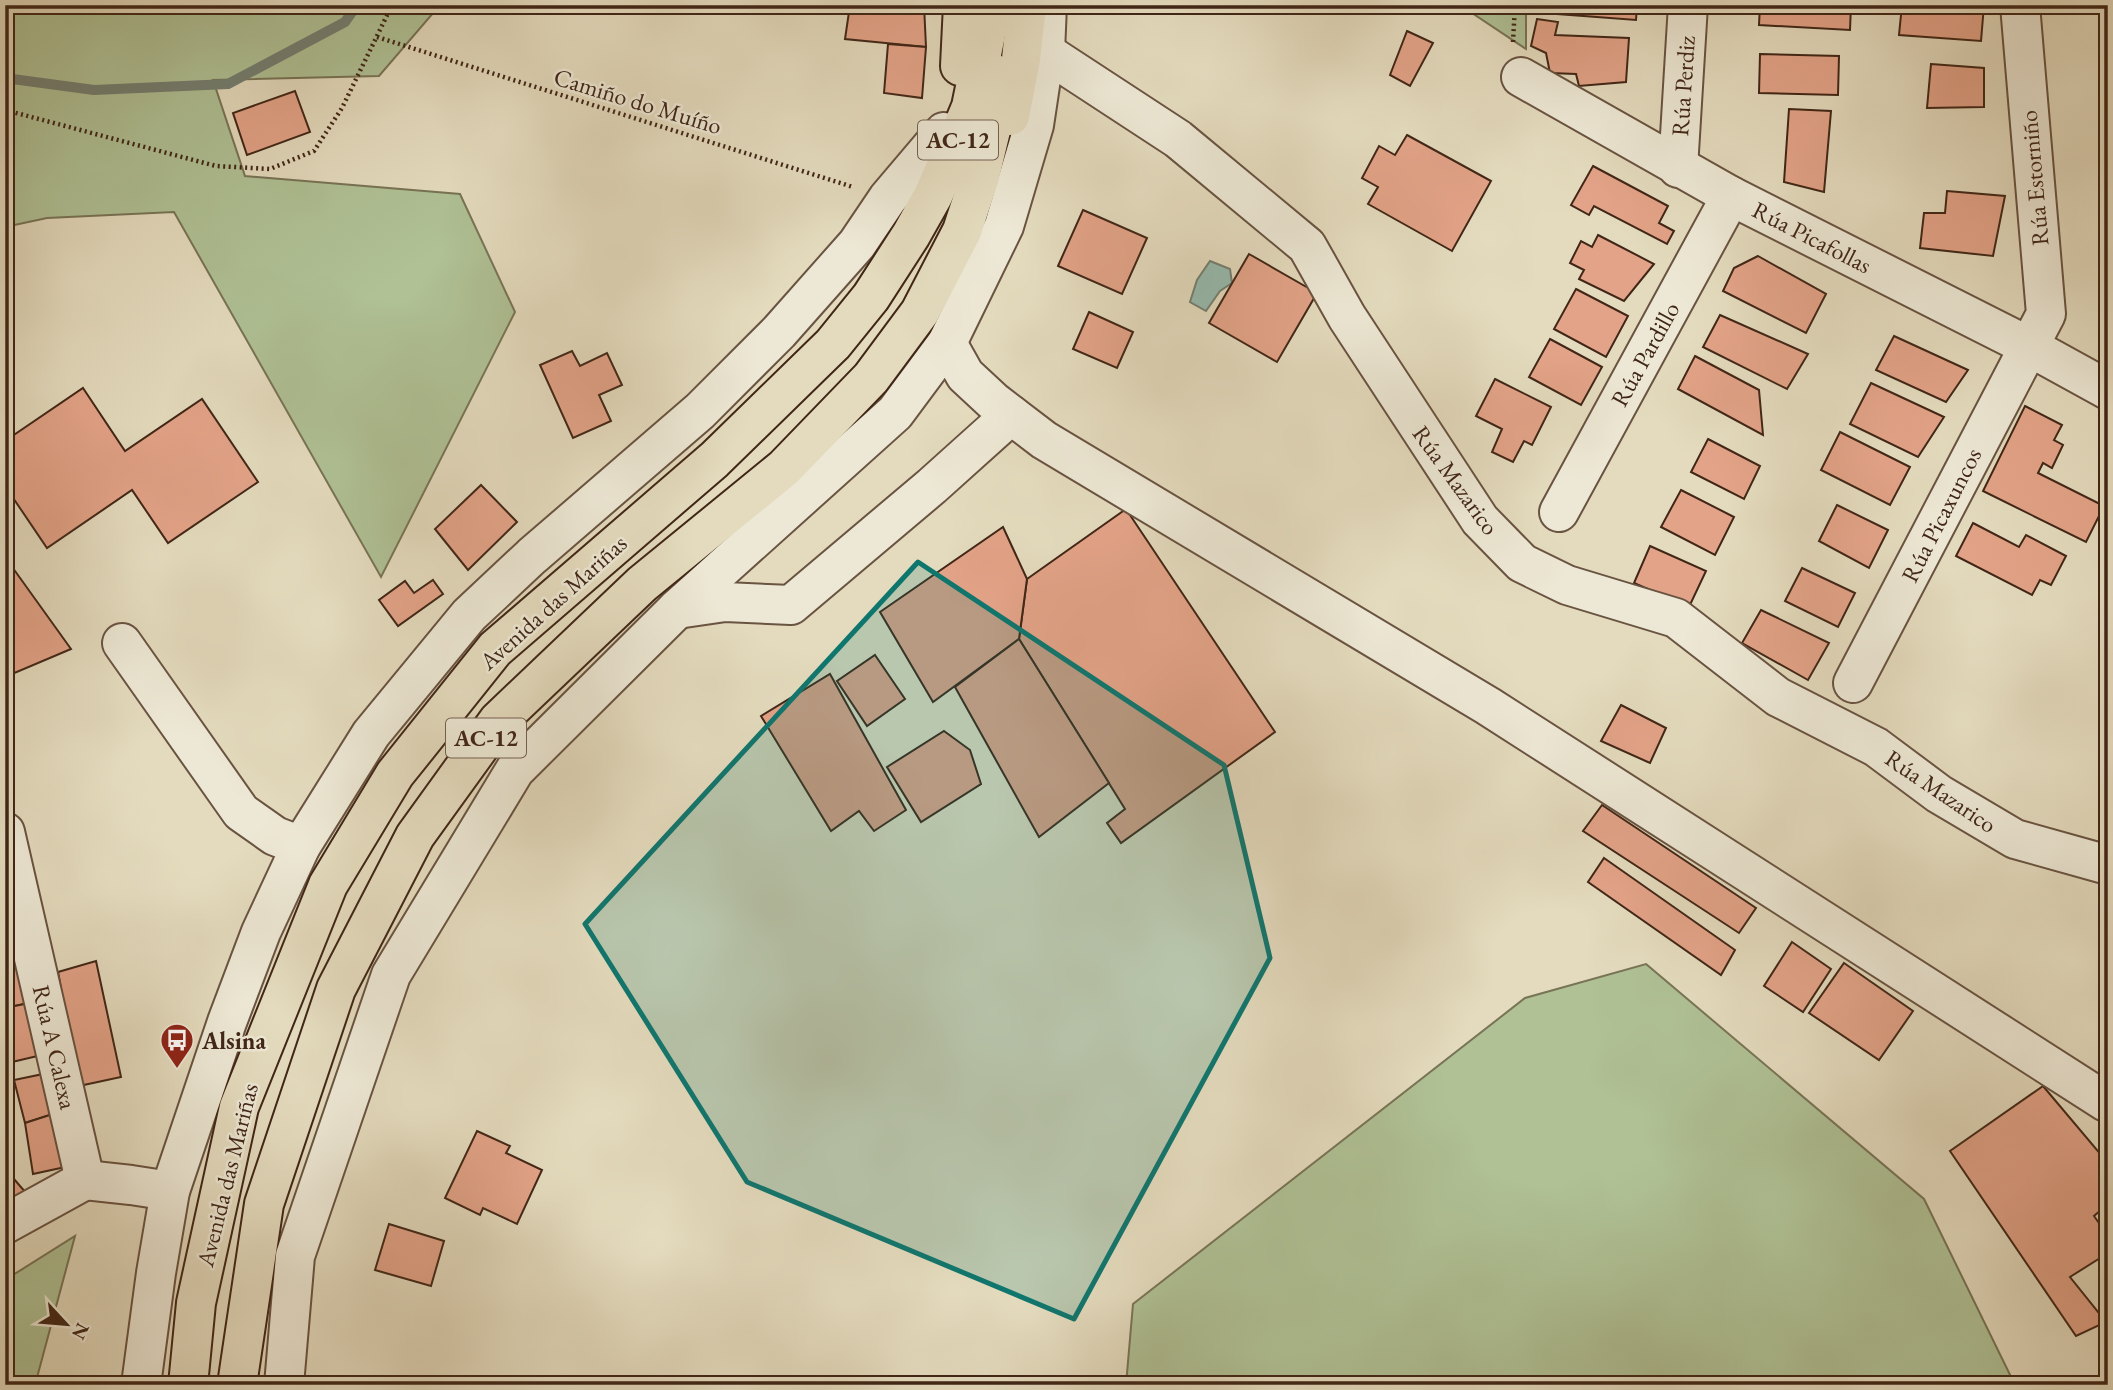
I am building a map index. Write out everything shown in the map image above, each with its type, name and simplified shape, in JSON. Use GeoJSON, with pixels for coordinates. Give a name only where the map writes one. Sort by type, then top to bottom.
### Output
{"type":"FeatureCollection","features":[{"type":"Feature","properties":{"kind":"highway"},"geometry":{"type":"LineString","coordinates":[[893,263],[944,132],[957,89],[963,42],[963,5]]}},
{"type":"Feature","properties":{"kind":"highway","name":"Avenida das Mariñas"},"geometry":{"type":"LineString","coordinates":[[237,1385],[264,1204],[336,989],[415,836],[498,721],[642,584],[783,468],[871,378],[919,312],[962,231],[980,176],[992,126],[994,5]]}},
{"type":"Feature","properties":{"kind":"highway","name":"Avenida das Mariñas"},"geometry":{"type":"LineString","coordinates":[[188,1385],[196,1303],[239,1107],[328,885],[395,774],[495,649],[714,460],[833,344],[871,297],[933,195],[971,107],[994,5]]}},
{"type":"Feature","properties":{"kind":"highway"},"geometry":{"type":"LineString","coordinates":[[962,231],[980,198],[1011,112],[1027,5]]}},
{"type":"Feature","properties":{"kind":"street"},"geometry":{"type":"LineString","coordinates":[[284,1385],[295,1256],[391,975],[515,770],[677,609],[895,413],[947,343],[1004,226],[1034,125],[1045,52],[1046,5]]}},
{"type":"Feature","properties":{"kind":"street","name":"Rúa Perdiz"},"geometry":{"type":"LineString","coordinates":[[1678,167],[1688,5]]}},
{"type":"Feature","properties":{"kind":"street","name":"Rúa Estorniño"},"geometry":{"type":"LineString","coordinates":[[2020,5],[2046,314],[2028,346]]}},
{"type":"Feature","properties":{"kind":"street","name":"Rúa Mazarico"},"geometry":{"type":"LineString","coordinates":[[1045,52],[1178,139],[1307,246],[1347,317],[1480,520],[1522,563],[1567,585],[1676,618],[1778,697],[1876,747],[1939,794],[2015,839],[2108,865]]}},
{"type":"Feature","properties":{"kind":"street","name":"Rúa Picafollas"},"geometry":{"type":"LineString","coordinates":[[1521,77],[1731,196],[2028,346],[2108,390]]}},
{"type":"Feature","properties":{"kind":"street","name":"Avenida das Mariñas"},"geometry":{"type":"LineString","coordinates":[[141,1385],[170,1191],[227,1021],[261,932],[301,846],[371,734],[470,615],[532,556],[700,411],[779,332],[857,244],[888,198],[944,132]]}},
{"type":"Feature","properties":{"kind":"street","name":"Rúa Pardillo"},"geometry":{"type":"LineString","coordinates":[[1559,512],[1731,196]]}},
{"type":"Feature","properties":{"kind":"street"},"geometry":{"type":"LineString","coordinates":[[947,343],[965,375],[1044,440],[1488,706],[2106,1102]]}},
{"type":"Feature","properties":{"kind":"street","name":"Rúa Picaxuncos"},"geometry":{"type":"LineString","coordinates":[[1853,683],[2028,346]]}},
{"type":"Feature","properties":{"kind":"street"},"geometry":{"type":"LineString","coordinates":[[895,413],[917,402],[958,392],[975,391],[1002,408]]}},
{"type":"Feature","properties":{"kind":"street"},"geometry":{"type":"LineString","coordinates":[[677,609],[725,602],[791,605],[932,486],[1002,408]]}},
{"type":"Feature","properties":{"kind":"street"},"geometry":{"type":"LineString","coordinates":[[122,643],[241,812],[275,836],[301,846]]}},
{"type":"Feature","properties":{"kind":"street","name":"Rúa A Calexa"},"geometry":{"type":"LineString","coordinates":[[5,832],[85,1180]]}},
{"type":"Feature","properties":{"kind":"street"},"geometry":{"type":"LineString","coordinates":[[5,1224],[85,1180],[170,1191]]}},
{"type":"Feature","properties":{"kind":"path"},"geometry":{"type":"LineString","coordinates":[[5,110],[216,166],[270,169],[314,151],[342,108],[392,5]]}},
{"type":"Feature","properties":{"kind":"path","name":"Camiño do Muíño"},"geometry":{"type":"LineString","coordinates":[[377,37],[888,198]]}},
{"type":"Feature","properties":{"kind":"highlighted area"},"geometry":{"type":"Polygon","coordinates":[[[918,562],[1224,765],[1270,958],[1074,1319],[747,1182],[585,924],[918,562]]]}},
{"type":"Feature","properties":{"kind":"green space"},"geometry":{"type":"Polygon","coordinates":[[[5,5],[440,5],[379,76],[213,80],[245,176],[460,194],[515,312],[381,577],[174,212],[47,218],[5,227],[5,5]]]}},
{"type":"Feature","properties":{"kind":"green space"},"geometry":{"type":"Polygon","coordinates":[[[1460,5],[1526,5],[1526,49],[1460,5]]]}},
{"type":"Feature","properties":{"kind":"green space"},"geometry":{"type":"Polygon","coordinates":[[[1646,964],[1924,1199],[2015,1385],[1126,1385],[1133,1304],[1525,998],[1646,964]]]}},
{"type":"Feature","properties":{"kind":"green space"},"geometry":{"type":"Polygon","coordinates":[[[75,1236],[35,1385],[5,1385],[5,1280],[75,1236]]]}},
{"type":"Feature","properties":{"kind":"water"},"geometry":{"type":"Polygon","coordinates":[[[1210,261],[1230,269],[1232,283],[1220,291],[1206,311],[1190,302],[1197,280],[1210,261]]]}},
{"type":"Feature","properties":{"kind":"building"},"geometry":{"type":"Polygon","coordinates":[[[850,5],[924,5],[926,47],[845,39],[850,5]]]}},
{"type":"Feature","properties":{"kind":"building"},"geometry":{"type":"Polygon","coordinates":[[[1545,5],[1637,5],[1636,20],[1544,13],[1545,5]]]}},
{"type":"Feature","properties":{"kind":"building"},"geometry":{"type":"Polygon","coordinates":[[[1760,5],[1851,5],[1850,30],[1759,25],[1760,5]]]}},
{"type":"Feature","properties":{"kind":"building"},"geometry":{"type":"Polygon","coordinates":[[[1902,5],[1984,5],[1981,41],[1899,35],[1902,5]]]}},
{"type":"Feature","properties":{"kind":"building"},"geometry":{"type":"Polygon","coordinates":[[[1537,19],[1558,22],[1555,35],[1629,38],[1626,82],[1579,86],[1576,74],[1550,73],[1546,53],[1531,46],[1537,19]]]}},
{"type":"Feature","properties":{"kind":"building"},"geometry":{"type":"Polygon","coordinates":[[[1407,31],[1433,43],[1410,86],[1390,75],[1407,31]]]}},
{"type":"Feature","properties":{"kind":"building"},"geometry":{"type":"Polygon","coordinates":[[[888,44],[926,47],[922,98],[884,93],[888,44]]]}},
{"type":"Feature","properties":{"kind":"building"},"geometry":{"type":"Polygon","coordinates":[[[1760,54],[1839,56],[1838,95],[1759,93],[1760,54]]]}},
{"type":"Feature","properties":{"kind":"building"},"geometry":{"type":"Polygon","coordinates":[[[1931,64],[1984,68],[1984,107],[1927,108],[1931,64]]]}},
{"type":"Feature","properties":{"kind":"building"},"geometry":{"type":"Polygon","coordinates":[[[295,91],[310,132],[247,155],[233,113],[295,91]]]}},
{"type":"Feature","properties":{"kind":"building"},"geometry":{"type":"Polygon","coordinates":[[[1789,109],[1831,111],[1824,192],[1784,182],[1789,109]]]}},
{"type":"Feature","properties":{"kind":"building"},"geometry":{"type":"Polygon","coordinates":[[[1407,135],[1491,181],[1452,251],[1368,204],[1378,187],[1362,178],[1379,146],[1395,155],[1407,135]]]}},
{"type":"Feature","properties":{"kind":"building"},"geometry":{"type":"Polygon","coordinates":[[[1593,166],[1668,206],[1659,223],[1674,231],[1667,244],[1594,206],[1589,215],[1571,205],[1593,166]]]}},
{"type":"Feature","properties":{"kind":"building"},"geometry":{"type":"Polygon","coordinates":[[[1947,191],[2005,196],[1993,256],[1920,248],[1924,213],[1945,213],[1947,191]]]}},
{"type":"Feature","properties":{"kind":"building"},"geometry":{"type":"Polygon","coordinates":[[[1083,210],[1147,238],[1122,294],[1058,266],[1083,210]]]}},
{"type":"Feature","properties":{"kind":"building"},"geometry":{"type":"Polygon","coordinates":[[[1598,235],[1654,264],[1624,301],[1579,279],[1584,270],[1570,263],[1581,241],[1592,247],[1598,235]]]}},
{"type":"Feature","properties":{"kind":"building"},"geometry":{"type":"Polygon","coordinates":[[[1249,254],[1317,293],[1277,362],[1209,323],[1249,254]]]}},
{"type":"Feature","properties":{"kind":"building"},"geometry":{"type":"Polygon","coordinates":[[[1758,256],[1826,294],[1806,333],[1723,291],[1734,268],[1758,256]]]}},
{"type":"Feature","properties":{"kind":"building"},"geometry":{"type":"Polygon","coordinates":[[[1576,289],[1628,316],[1606,357],[1554,329],[1576,289]]]}},
{"type":"Feature","properties":{"kind":"building"},"geometry":{"type":"Polygon","coordinates":[[[1089,312],[1133,332],[1117,368],[1073,349],[1089,312]]]}},
{"type":"Feature","properties":{"kind":"building"},"geometry":{"type":"Polygon","coordinates":[[[1720,315],[1808,354],[1787,389],[1703,347],[1720,315]]]}},
{"type":"Feature","properties":{"kind":"building"},"geometry":{"type":"Polygon","coordinates":[[[1894,336],[1968,370],[1946,402],[1876,370],[1894,336]]]}},
{"type":"Feature","properties":{"kind":"building"},"geometry":{"type":"Polygon","coordinates":[[[1550,339],[1602,367],[1581,405],[1529,377],[1550,339]]]}},
{"type":"Feature","properties":{"kind":"building"},"geometry":{"type":"Polygon","coordinates":[[[572,351],[580,366],[607,353],[622,385],[599,395],[611,421],[573,438],[540,365],[572,351]]]}},
{"type":"Feature","properties":{"kind":"building"},"geometry":{"type":"Polygon","coordinates":[[[1695,356],[1759,390],[1763,435],[1678,389],[1695,356]]]}},
{"type":"Feature","properties":{"kind":"building"},"geometry":{"type":"Polygon","coordinates":[[[1495,379],[1551,407],[1532,445],[1524,441],[1513,462],[1492,452],[1502,429],[1476,416],[1495,379]]]}},
{"type":"Feature","properties":{"kind":"building"},"geometry":{"type":"Polygon","coordinates":[[[1871,383],[1944,417],[1918,457],[1850,424],[1871,383]]]}},
{"type":"Feature","properties":{"kind":"building"},"geometry":{"type":"Polygon","coordinates":[[[83,388],[125,451],[202,399],[258,482],[168,543],[132,490],[47,548],[5,486],[5,441],[83,388]]]}},
{"type":"Feature","properties":{"kind":"building"},"geometry":{"type":"Polygon","coordinates":[[[2025,406],[2062,425],[2054,440],[2063,445],[2052,468],[2043,463],[2038,473],[2104,506],[2086,542],[1983,491],[2025,406]]]}},
{"type":"Feature","properties":{"kind":"building"},"geometry":{"type":"Polygon","coordinates":[[[1840,432],[1910,467],[1890,505],[1821,470],[1840,432]]]}},
{"type":"Feature","properties":{"kind":"building"},"geometry":{"type":"Polygon","coordinates":[[[1708,439],[1760,466],[1744,499],[1691,472],[1708,439]]]}},
{"type":"Feature","properties":{"kind":"building"},"geometry":{"type":"Polygon","coordinates":[[[481,485],[517,522],[468,570],[435,529],[481,485]]]}},
{"type":"Feature","properties":{"kind":"building"},"geometry":{"type":"Polygon","coordinates":[[[1681,490],[1734,517],[1715,555],[1661,527],[1681,490]]]}},
{"type":"Feature","properties":{"kind":"building"},"geometry":{"type":"Polygon","coordinates":[[[1837,505],[1888,530],[1869,568],[1819,541],[1837,505]]]}},
{"type":"Feature","properties":{"kind":"building"},"geometry":{"type":"Polygon","coordinates":[[[1126,509],[1275,732],[1121,843],[1107,823],[1125,809],[1019,639],[1027,579],[1126,509]]]}},
{"type":"Feature","properties":{"kind":"building"},"geometry":{"type":"Polygon","coordinates":[[[1973,523],[2019,547],[2026,535],[2066,556],[2051,585],[2040,580],[2032,595],[1956,556],[1973,523]]]}},
{"type":"Feature","properties":{"kind":"building"},"geometry":{"type":"Polygon","coordinates":[[[1003,527],[1027,579],[1019,639],[933,702],[880,612],[1003,527]]]}},
{"type":"Feature","properties":{"kind":"building"},"geometry":{"type":"Polygon","coordinates":[[[1650,546],[1706,571],[1689,607],[1634,583],[1650,546]]]}},
{"type":"Feature","properties":{"kind":"building"},"geometry":{"type":"Polygon","coordinates":[[[5,557],[71,649],[5,677],[5,557]]]}},
{"type":"Feature","properties":{"kind":"building"},"geometry":{"type":"Polygon","coordinates":[[[1802,568],[1855,593],[1838,627],[1785,601],[1802,568]]]}},
{"type":"Feature","properties":{"kind":"building"},"geometry":{"type":"Polygon","coordinates":[[[433,580],[443,594],[398,626],[379,600],[405,581],[414,593],[433,580]]]}},
{"type":"Feature","properties":{"kind":"building"},"geometry":{"type":"Polygon","coordinates":[[[1761,610],[1829,643],[1808,680],[1742,643],[1761,610]]]}},
{"type":"Feature","properties":{"kind":"building"},"geometry":{"type":"Polygon","coordinates":[[[1019,639],[1109,783],[1039,837],[955,687],[1019,639]]]}},
{"type":"Feature","properties":{"kind":"building"},"geometry":{"type":"Polygon","coordinates":[[[875,655],[905,699],[867,726],[837,681],[875,655]]]}},
{"type":"Feature","properties":{"kind":"building"},"geometry":{"type":"Polygon","coordinates":[[[830,674],[906,810],[874,831],[859,811],[831,831],[761,716],[830,674]]]}},
{"type":"Feature","properties":{"kind":"building"},"geometry":{"type":"Polygon","coordinates":[[[1621,705],[1666,728],[1650,763],[1601,741],[1621,705]]]}},
{"type":"Feature","properties":{"kind":"building"},"geometry":{"type":"Polygon","coordinates":[[[944,731],[970,750],[981,784],[921,822],[887,767],[944,731]]]}},
{"type":"Feature","properties":{"kind":"building"},"geometry":{"type":"Polygon","coordinates":[[[1602,805],[1756,908],[1739,933],[1583,831],[1602,805]]]}},
{"type":"Feature","properties":{"kind":"building"},"geometry":{"type":"Polygon","coordinates":[[[1604,858],[1735,950],[1721,975],[1588,882],[1604,858]]]}},
{"type":"Feature","properties":{"kind":"building"},"geometry":{"type":"Polygon","coordinates":[[[1792,942],[1831,969],[1803,1012],[1764,986],[1792,942]]]}},
{"type":"Feature","properties":{"kind":"building"},"geometry":{"type":"Polygon","coordinates":[[[24,956],[34,1002],[5,1008],[5,962],[24,956]]]}},
{"type":"Feature","properties":{"kind":"building"},"geometry":{"type":"Polygon","coordinates":[[[96,961],[121,1077],[79,1086],[58,972],[96,961]]]}},
{"type":"Feature","properties":{"kind":"building"},"geometry":{"type":"Polygon","coordinates":[[[1844,963],[1913,1011],[1879,1060],[1809,1013],[1844,963]]]}},
{"type":"Feature","properties":{"kind":"building"},"geometry":{"type":"Polygon","coordinates":[[[34,1002],[46,1054],[12,1062],[5,1030],[5,1008],[34,1002]]]}},
{"type":"Feature","properties":{"kind":"building"},"geometry":{"type":"Polygon","coordinates":[[[48,1073],[59,1112],[25,1123],[14,1080],[48,1073]]]}},
{"type":"Feature","properties":{"kind":"building"},"geometry":{"type":"Polygon","coordinates":[[[2043,1086],[2108,1163],[2108,1204],[2094,1216],[2108,1236],[2108,1253],[2070,1277],[2106,1322],[2076,1336],[1950,1151],[2043,1086]]]}},
{"type":"Feature","properties":{"kind":"building"},"geometry":{"type":"Polygon","coordinates":[[[59,1112],[70,1166],[33,1174],[25,1123],[59,1112]]]}},
{"type":"Feature","properties":{"kind":"building"},"geometry":{"type":"Polygon","coordinates":[[[477,1131],[510,1146],[506,1153],[542,1170],[517,1224],[483,1208],[480,1215],[445,1198],[477,1131]]]}},
{"type":"Feature","properties":{"kind":"building"},"geometry":{"type":"Polygon","coordinates":[[[14,1179],[27,1194],[5,1210],[5,1185],[14,1179]]]}},
{"type":"Feature","properties":{"kind":"building"},"geometry":{"type":"Polygon","coordinates":[[[389,1224],[444,1241],[431,1286],[375,1270],[389,1224]]]}},
{"type":"Feature","properties":{"kind":"waterway"},"geometry":{"type":"LineString","coordinates":[[5,78],[94,90],[228,84],[345,22],[357,5]]}},
{"type":"Feature","properties":{"kind":"place","name":"Alsina"},"geometry":{"type":"Point","coordinates":[177,1070]}}]}
